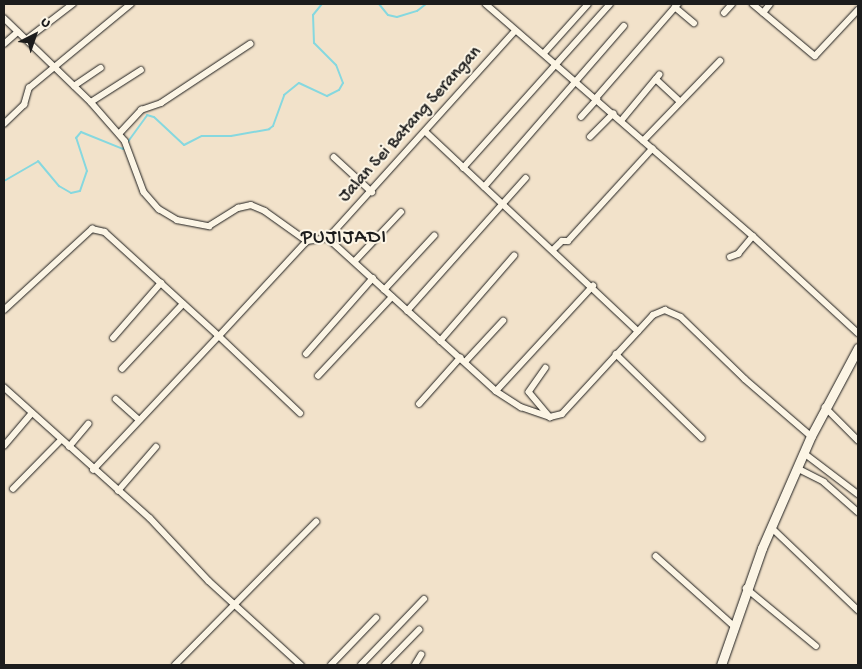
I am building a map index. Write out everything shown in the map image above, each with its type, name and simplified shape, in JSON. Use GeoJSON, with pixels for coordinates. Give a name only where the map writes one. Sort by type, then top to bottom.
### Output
{"type":"FeatureCollection","features":[{"type":"Feature","properties":{"kind":"main road"},"geometry":{"type":"LineString","coordinates":[[721,665],[746,588],[799,469],[811,436],[858,348]]}},
{"type":"Feature","properties":{"kind":"street"},"geometry":{"type":"LineString","coordinates":[[26,40],[73,4]]}},
{"type":"Feature","properties":{"kind":"street"},"geometry":{"type":"LineString","coordinates":[[4,124],[24,105],[30,88],[130,4]]}},
{"type":"Feature","properties":{"kind":"street"},"geometry":{"type":"LineString","coordinates":[[486,4],[515,31],[545,52],[620,121],[753,236],[858,333]]}},
{"type":"Feature","properties":{"kind":"street"},"geometry":{"type":"LineString","coordinates":[[545,52],[588,4]]}},
{"type":"Feature","properties":{"kind":"street"},"geometry":{"type":"LineString","coordinates":[[463,168],[610,4]]}},
{"type":"Feature","properties":{"kind":"street"},"geometry":{"type":"LineString","coordinates":[[724,13],[732,4]]}},
{"type":"Feature","properties":{"kind":"street"},"geometry":{"type":"LineString","coordinates":[[754,4],[815,56],[858,10]]}},
{"type":"Feature","properties":{"kind":"street"},"geometry":{"type":"LineString","coordinates":[[763,12],[770,4]]}},
{"type":"Feature","properties":{"kind":"street"},"geometry":{"type":"LineString","coordinates":[[581,117],[676,5],[694,23]]}},
{"type":"Feature","properties":{"kind":"street"},"geometry":{"type":"LineString","coordinates":[[4,18],[90,102],[125,141],[130,149],[144,192],[168,215],[209,226],[238,208],[251,205],[265,211],[307,241]]}},
{"type":"Feature","properties":{"kind":"street"},"geometry":{"type":"LineString","coordinates":[[484,187],[624,26]]}},
{"type":"Feature","properties":{"kind":"street","name":"Jalan Sei Batang Serangan"},"geometry":{"type":"LineString","coordinates":[[328,238],[372,192],[515,31]]}},
{"type":"Feature","properties":{"kind":"street"},"geometry":{"type":"LineString","coordinates":[[4,44],[18,32]]}},
{"type":"Feature","properties":{"kind":"street"},"geometry":{"type":"LineString","coordinates":[[119,134],[141,110],[161,103],[250,44]]}},
{"type":"Feature","properties":{"kind":"street"},"geometry":{"type":"LineString","coordinates":[[620,121],[658,77],[680,100],[685,101],[720,61]]}},
{"type":"Feature","properties":{"kind":"street"},"geometry":{"type":"LineString","coordinates":[[74,86],[101,68]]}},
{"type":"Feature","properties":{"kind":"street"},"geometry":{"type":"LineString","coordinates":[[90,102],[141,70]]}},
{"type":"Feature","properties":{"kind":"street"},"geometry":{"type":"LineString","coordinates":[[643,141],[680,100]]}},
{"type":"Feature","properties":{"kind":"street"},"geometry":{"type":"LineString","coordinates":[[590,137],[613,114]]}},
{"type":"Feature","properties":{"kind":"street"},"geometry":{"type":"LineString","coordinates":[[426,132],[593,286],[638,331]]}},
{"type":"Feature","properties":{"kind":"street"},"geometry":{"type":"LineString","coordinates":[[554,250],[562,241],[568,241],[652,149]]}},
{"type":"Feature","properties":{"kind":"street"},"geometry":{"type":"LineString","coordinates":[[334,157],[372,192]]}},
{"type":"Feature","properties":{"kind":"street"},"geometry":{"type":"LineString","coordinates":[[407,311],[526,178]]}},
{"type":"Feature","properties":{"kind":"street"},"geometry":{"type":"LineString","coordinates":[[355,261],[401,212]]}},
{"type":"Feature","properties":{"kind":"street"},"geometry":{"type":"LineString","coordinates":[[4,310],[92,229],[105,232],[300,413]]}},
{"type":"Feature","properties":{"kind":"street"},"geometry":{"type":"LineString","coordinates":[[384,290],[434,236]]}},
{"type":"Feature","properties":{"kind":"street"},"geometry":{"type":"LineString","coordinates":[[730,257],[738,254],[753,236]]}},
{"type":"Feature","properties":{"kind":"street"},"geometry":{"type":"LineString","coordinates":[[93,470],[307,241],[328,238],[496,391],[522,407],[550,417],[562,414],[638,331],[659,311],[670,310],[811,436]]}},
{"type":"Feature","properties":{"kind":"street"},"geometry":{"type":"LineString","coordinates":[[440,341],[514,256]]}},
{"type":"Feature","properties":{"kind":"street"},"geometry":{"type":"LineString","coordinates":[[306,354],[373,278]]}},
{"type":"Feature","properties":{"kind":"street"},"geometry":{"type":"LineString","coordinates":[[113,338],[160,283]]}},
{"type":"Feature","properties":{"kind":"street"},"geometry":{"type":"LineString","coordinates":[[496,391],[593,286]]}},
{"type":"Feature","properties":{"kind":"street"},"geometry":{"type":"LineString","coordinates":[[318,376],[392,297]]}},
{"type":"Feature","properties":{"kind":"street"},"geometry":{"type":"LineString","coordinates":[[122,369],[183,304]]}},
{"type":"Feature","properties":{"kind":"street"},"geometry":{"type":"LineString","coordinates":[[419,404],[503,321]]}},
{"type":"Feature","properties":{"kind":"street"},"geometry":{"type":"LineString","coordinates":[[616,354],[702,438]]}},
{"type":"Feature","properties":{"kind":"street"},"geometry":{"type":"LineString","coordinates":[[546,368],[529,392],[550,417]]}},
{"type":"Feature","properties":{"kind":"street"},"geometry":{"type":"LineString","coordinates":[[4,389],[93,470],[170,536],[199,572],[301,665]]}},
{"type":"Feature","properties":{"kind":"street"},"geometry":{"type":"LineString","coordinates":[[116,399],[139,420]]}},
{"type":"Feature","properties":{"kind":"street"},"geometry":{"type":"LineString","coordinates":[[825,407],[858,440]]}},
{"type":"Feature","properties":{"kind":"street"},"geometry":{"type":"LineString","coordinates":[[4,446],[32,413]]}},
{"type":"Feature","properties":{"kind":"street"},"geometry":{"type":"LineString","coordinates":[[69,447],[88,424]]}},
{"type":"Feature","properties":{"kind":"street"},"geometry":{"type":"LineString","coordinates":[[13,489],[61,440]]}},
{"type":"Feature","properties":{"kind":"street"},"geometry":{"type":"LineString","coordinates":[[118,491],[156,447]]}},
{"type":"Feature","properties":{"kind":"street"},"geometry":{"type":"LineString","coordinates":[[804,453],[858,494]]}},
{"type":"Feature","properties":{"kind":"street"},"geometry":{"type":"LineString","coordinates":[[799,469],[824,482],[858,512]]}},
{"type":"Feature","properties":{"kind":"street"},"geometry":{"type":"LineString","coordinates":[[175,665],[316,522]]}},
{"type":"Feature","properties":{"kind":"street"},"geometry":{"type":"LineString","coordinates":[[772,528],[858,610]]}},
{"type":"Feature","properties":{"kind":"street"},"geometry":{"type":"LineString","coordinates":[[656,556],[734,625]]}},
{"type":"Feature","properties":{"kind":"street"},"geometry":{"type":"LineString","coordinates":[[746,588],[816,646]]}},
{"type":"Feature","properties":{"kind":"street"},"geometry":{"type":"LineString","coordinates":[[361,665],[424,599]]}},
{"type":"Feature","properties":{"kind":"street"},"geometry":{"type":"LineString","coordinates":[[331,665],[376,618]]}},
{"type":"Feature","properties":{"kind":"street"},"geometry":{"type":"LineString","coordinates":[[386,665],[419,630]]}},
{"type":"Feature","properties":{"kind":"street"},"geometry":{"type":"LineString","coordinates":[[415,665],[421,655]]}},
{"type":"Feature","properties":{"kind":"waterway"},"geometry":{"type":"LineString","coordinates":[[127,143],[147,115],[154,117],[184,145],[202,136],[231,136],[269,129],[273,126],[284,95],[299,83],[327,96],[339,90],[343,83],[336,65],[314,43],[313,15],[322,4]]}},
{"type":"Feature","properties":{"kind":"waterway"},"geometry":{"type":"LineString","coordinates":[[379,4],[388,15],[397,17],[417,11],[426,4]]}},
{"type":"Feature","properties":{"kind":"waterway"},"geometry":{"type":"LineString","coordinates":[[4,181],[38,161],[59,186],[71,193],[80,191],[87,171],[76,138],[81,132],[123,149],[124,147]]}},
{"type":"Feature","properties":{"kind":"district","name":"PUJIJADI"},"geometry":{"type":"Point","coordinates":[344,238]}}]}
